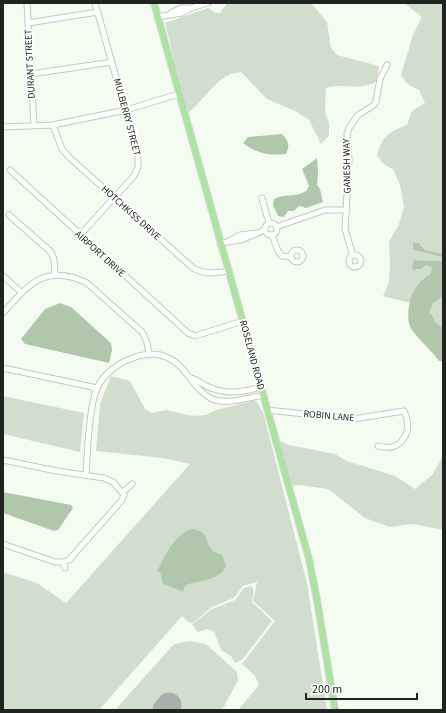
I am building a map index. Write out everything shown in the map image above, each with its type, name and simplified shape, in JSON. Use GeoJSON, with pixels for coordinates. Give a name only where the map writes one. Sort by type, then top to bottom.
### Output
{"type":"FeatureCollection","features":[{"type":"Feature","properties":{"kind":"main road","name":"ROSELAND ROAD"},"geometry":{"type":"LineString","coordinates":[[154,3],[308,559],[317,600],[334,710]]}},
{"type":"Feature","properties":{"kind":"street","name":"DURANT STREET"},"geometry":{"type":"LineString","coordinates":[[27,3],[34,125]]}},
{"type":"Feature","properties":{"kind":"street","name":"MULBERRY STREET"},"geometry":{"type":"LineString","coordinates":[[80,235],[134,176],[138,167],[138,156],[126,110],[95,3]]}},
{"type":"Feature","properties":{"kind":"street"},"geometry":{"type":"LineString","coordinates":[[158,17],[169,14],[181,8],[191,8],[208,3]]}},
{"type":"Feature","properties":{"kind":"street"},"geometry":{"type":"LineString","coordinates":[[28,23],[98,12]]}},
{"type":"Feature","properties":{"kind":"street"},"geometry":{"type":"LineString","coordinates":[[31,74],[112,62]]}},
{"type":"Feature","properties":{"kind":"street","name":"GANESH WAY"},"geometry":{"type":"LineString","coordinates":[[353,256],[346,229],[349,159],[347,134],[349,128],[358,115],[374,105],[380,79],[387,65]]}},
{"type":"Feature","properties":{"kind":"street"},"geometry":{"type":"LineString","coordinates":[[3,128],[53,125],[126,110],[179,94]]}},
{"type":"Feature","properties":{"kind":"street","name":"HOTCHKISS DRIVE"},"geometry":{"type":"LineString","coordinates":[[53,125],[62,149],[114,198],[193,268],[202,273],[212,274],[228,271]]}},
{"type":"Feature","properties":{"kind":"street","name":"AIRPORT DRIVE"},"geometry":{"type":"LineString","coordinates":[[10,170],[192,335],[195,336],[243,321]]}},
{"type":"Feature","properties":{"kind":"street"},"geometry":{"type":"LineString","coordinates":[[262,198],[269,223]]}},
{"type":"Feature","properties":{"kind":"street"},"geometry":{"type":"LineString","coordinates":[[276,227],[326,210],[347,210]]}},
{"type":"Feature","properties":{"kind":"street"},"geometry":{"type":"LineString","coordinates":[[9,215],[51,252],[54,259],[56,275]]}},
{"type":"Feature","properties":{"kind":"street"},"geometry":{"type":"LineString","coordinates":[[269,223],[274,224],[276,227]]}},
{"type":"Feature","properties":{"kind":"street"},"geometry":{"type":"LineString","coordinates":[[220,243],[265,230],[269,223]]}},
{"type":"Feature","properties":{"kind":"street"},"geometry":{"type":"LineString","coordinates":[[272,235],[276,232],[276,227]]}},
{"type":"Feature","properties":{"kind":"street"},"geometry":{"type":"LineString","coordinates":[[265,230],[268,234],[272,235],[278,251],[282,256],[292,257]]}},
{"type":"Feature","properties":{"kind":"street"},"geometry":{"type":"LineString","coordinates":[[3,313],[21,292],[35,280],[56,275],[76,278],[87,284],[142,332],[147,342],[149,355]]}},
{"type":"Feature","properties":{"kind":"street"},"geometry":{"type":"LineString","coordinates":[[3,276],[21,292]]}},
{"type":"Feature","properties":{"kind":"street"},"geometry":{"type":"LineString","coordinates":[[86,475],[93,403],[97,388],[110,371],[122,362],[136,356],[159,355],[173,360],[191,378],[214,389],[240,392],[260,387]]}},
{"type":"Feature","properties":{"kind":"street"},"geometry":{"type":"LineString","coordinates":[[3,368],[97,388]]}},
{"type":"Feature","properties":{"kind":"street"},"geometry":{"type":"LineString","coordinates":[[191,378],[193,385],[213,399],[225,401],[263,395]]}},
{"type":"Feature","properties":{"kind":"street"},"geometry":{"type":"LineString","coordinates":[[240,392],[241,399]]}},
{"type":"Feature","properties":{"kind":"street","name":"ROBIN LANE"},"geometry":{"type":"LineString","coordinates":[[267,410],[353,419],[404,411],[408,432],[405,439],[399,445],[383,448],[378,446]]}},
{"type":"Feature","properties":{"kind":"street"},"geometry":{"type":"LineString","coordinates":[[3,460],[57,472],[104,478],[113,482],[123,492]]}},
{"type":"Feature","properties":{"kind":"street"},"geometry":{"type":"LineString","coordinates":[[3,544],[55,562],[69,560],[122,500],[123,492],[132,484]]}},
{"type":"Feature","properties":{"kind":"street"},"geometry":{"type":"LineString","coordinates":[[63,562],[65,568]]}},
{"type":"Feature","properties":{"kind":"shaded area"},"geometry":{"type":"Polygon","coordinates":[[[227,3],[311,3],[327,22],[331,48],[337,55],[379,66],[377,81],[371,84],[365,86],[333,86],[326,88],[325,112],[329,123],[329,136],[321,144],[309,120],[295,111],[267,99],[241,72],[224,78],[213,87],[187,114],[165,23],[208,8],[216,13],[220,13],[227,3]]]}},
{"type":"Feature","properties":{"kind":"shaded area"},"geometry":{"type":"Polygon","coordinates":[[[404,3],[443,3],[443,254],[425,250],[421,244],[417,251],[443,257],[443,261],[414,260],[415,270],[421,269],[426,265],[432,268],[430,275],[419,282],[410,303],[383,296],[389,282],[389,242],[399,224],[404,207],[400,185],[393,169],[383,164],[377,155],[384,139],[391,132],[407,125],[412,111],[425,103],[419,90],[407,84],[401,75],[413,35],[422,17],[404,3]]]}},
{"type":"Feature","properties":{"kind":"shaded area"},"geometry":{"type":"Polygon","coordinates":[[[282,134],[288,144],[286,154],[274,155],[263,153],[243,143],[248,137],[282,134]]]}},
{"type":"Feature","properties":{"kind":"shaded area"},"geometry":{"type":"Polygon","coordinates":[[[317,158],[317,185],[320,189],[323,202],[306,208],[299,206],[294,211],[288,211],[284,217],[278,216],[273,205],[274,199],[306,191],[309,186],[302,169],[317,158]]]}},
{"type":"Feature","properties":{"kind":"shaded area"},"geometry":{"type":"Polygon","coordinates":[[[413,243],[419,243],[425,250],[443,254],[443,257],[417,251],[413,249],[413,243]]]}},
{"type":"Feature","properties":{"kind":"shaded area"},"geometry":{"type":"Polygon","coordinates":[[[414,260],[443,261],[443,296],[433,303],[430,312],[436,323],[443,328],[443,361],[439,361],[415,334],[409,324],[409,308],[414,290],[424,278],[430,275],[432,268],[426,265],[421,269],[413,270],[412,266],[414,260]]]}},
{"type":"Feature","properties":{"kind":"shaded area"},"geometry":{"type":"Polygon","coordinates":[[[441,296],[443,296],[443,328],[433,323],[431,314],[431,308],[441,296]]]}},
{"type":"Feature","properties":{"kind":"shaded area"},"geometry":{"type":"Polygon","coordinates":[[[60,303],[71,307],[111,343],[112,350],[109,363],[25,344],[21,339],[45,309],[60,303]]]}},
{"type":"Feature","properties":{"kind":"shaded area"},"geometry":{"type":"Polygon","coordinates":[[[111,376],[130,381],[145,409],[152,413],[166,410],[193,416],[206,415],[216,410],[256,400],[263,412],[307,583],[327,710],[238,710],[259,685],[255,676],[242,664],[275,621],[253,601],[257,582],[243,586],[234,598],[212,607],[194,622],[190,623],[182,616],[99,710],[3,710],[3,572],[37,583],[66,603],[190,464],[162,458],[96,451],[100,404],[111,376]]]}},
{"type":"Feature","properties":{"kind":"shaded area"},"geometry":{"type":"Polygon","coordinates":[[[3,396],[84,413],[80,452],[3,434],[3,396]]]}},
{"type":"Feature","properties":{"kind":"shaded area"},"geometry":{"type":"Polygon","coordinates":[[[277,440],[289,445],[335,454],[347,461],[395,476],[415,489],[432,475],[443,456],[443,530],[413,524],[389,527],[365,518],[328,489],[298,485],[290,487],[277,440]]]}},
{"type":"Feature","properties":{"kind":"shaded area"},"geometry":{"type":"Polygon","coordinates":[[[3,492],[71,505],[73,508],[58,530],[54,531],[3,513],[3,492]]]}},
{"type":"Feature","properties":{"kind":"shaded area"},"geometry":{"type":"Polygon","coordinates":[[[193,529],[202,532],[212,550],[222,555],[226,566],[219,575],[186,585],[183,591],[180,591],[163,584],[160,572],[157,572],[171,546],[176,540],[187,531],[193,529]]]}},
{"type":"Feature","properties":{"kind":"shaded area"},"geometry":{"type":"Polygon","coordinates":[[[251,586],[254,590],[252,602],[272,621],[242,660],[235,663],[231,656],[221,650],[214,632],[208,629],[197,632],[192,624],[212,609],[235,600],[244,588],[251,586]]]}},
{"type":"Feature","properties":{"kind":"shaded area"},"geometry":{"type":"Polygon","coordinates":[[[189,641],[206,644],[237,672],[238,680],[222,710],[175,710],[175,708],[166,700],[157,710],[115,710],[174,644],[189,641]]]}},
{"type":"Feature","properties":{"kind":"runway"},"geometry":{"type":"LineString","coordinates":[[165,710],[169,705]]}}]}
